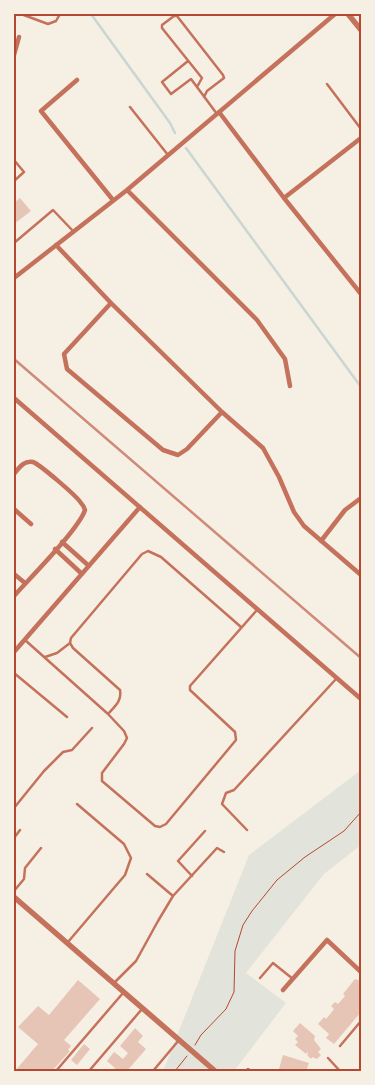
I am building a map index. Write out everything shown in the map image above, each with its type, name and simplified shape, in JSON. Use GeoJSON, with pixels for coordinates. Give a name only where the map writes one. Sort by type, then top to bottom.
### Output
{"type":"FeatureCollection","features":[{"type":"Feature","properties":{"kind":"street"},"geometry":{"type":"LineString","coordinates":[[14,278],[127,190],[334,14]]}},
{"type":"Feature","properties":{"kind":"street"},"geometry":{"type":"LineString","coordinates":[[348,14],[361,30]]}},
{"type":"Feature","properties":{"kind":"street"},"geometry":{"type":"LineString","coordinates":[[14,55],[19,38]]}},
{"type":"Feature","properties":{"kind":"street"},"geometry":{"type":"LineString","coordinates":[[77,80],[42,111],[113,200]]}},
{"type":"Feature","properties":{"kind":"street"},"geometry":{"type":"LineString","coordinates":[[218,113],[361,294]]}},
{"type":"Feature","properties":{"kind":"street"},"geometry":{"type":"LineString","coordinates":[[284,198],[361,138]]}},
{"type":"Feature","properties":{"kind":"street"},"geometry":{"type":"LineString","coordinates":[[127,190],[257,320],[285,359],[290,386]]}},
{"type":"Feature","properties":{"kind":"street"},"geometry":{"type":"LineString","coordinates":[[56,245],[111,303],[222,412],[263,448],[279,477],[294,512],[304,526],[361,575]]}},
{"type":"Feature","properties":{"kind":"street"},"geometry":{"type":"LineString","coordinates":[[111,303],[64,354],[67,369],[164,450],[178,455],[222,412]]}},
{"type":"Feature","properties":{"kind":"street"},"geometry":{"type":"LineString","coordinates":[[14,398],[361,699]]}},
{"type":"Feature","properties":{"kind":"street"},"geometry":{"type":"LineString","coordinates":[[14,474],[20,466],[33,462],[81,502],[85,510],[83,516],[62,542],[14,596]]}},
{"type":"Feature","properties":{"kind":"street"},"geometry":{"type":"LineString","coordinates":[[321,541],[345,510],[361,498]]}},
{"type":"Feature","properties":{"kind":"street"},"geometry":{"type":"LineString","coordinates":[[14,652],[140,507]]}},
{"type":"Feature","properties":{"kind":"street"},"geometry":{"type":"LineString","coordinates":[[14,509],[31,524]]}},
{"type":"Feature","properties":{"kind":"street"},"geometry":{"type":"LineString","coordinates":[[62,542],[89,566]]}},
{"type":"Feature","properties":{"kind":"street"},"geometry":{"type":"LineString","coordinates":[[55,549],[82,574]]}},
{"type":"Feature","properties":{"kind":"street"},"geometry":{"type":"LineString","coordinates":[[14,574],[25,584]]}},
{"type":"Feature","properties":{"kind":"street"},"geometry":{"type":"LineString","coordinates":[[14,897],[216,1071]]}},
{"type":"Feature","properties":{"kind":"street"},"geometry":{"type":"LineString","coordinates":[[283,990],[327,940],[361,972]]}},
{"type":"Feature","properties":{"kind":"lane"},"geometry":{"type":"LineString","coordinates":[[21,14],[48,24],[56,20],[60,14]]}},
{"type":"Feature","properties":{"kind":"lane"},"geometry":{"type":"LineString","coordinates":[[197,87],[202,78],[162,28],[162,25],[174,16],[177,16],[223,75],[224,78],[207,91],[204,97]]}},
{"type":"Feature","properties":{"kind":"lane"},"geometry":{"type":"LineString","coordinates":[[188,61],[162,82],[171,94],[191,79],[218,113]]}},
{"type":"Feature","properties":{"kind":"lane"},"geometry":{"type":"LineString","coordinates":[[327,84],[361,129]]}},
{"type":"Feature","properties":{"kind":"lane"},"geometry":{"type":"LineString","coordinates":[[130,107],[168,155]]}},
{"type":"Feature","properties":{"kind":"lane"},"geometry":{"type":"LineString","coordinates":[[14,160],[24,172],[14,181]]}},
{"type":"Feature","properties":{"kind":"lane"},"geometry":{"type":"LineString","coordinates":[[14,243],[53,210],[73,231]]}},
{"type":"Feature","properties":{"kind":"lane"},"geometry":{"type":"LineString","coordinates":[[45,657],[57,653],[70,643],[71,638],[142,554],[148,551],[161,557],[241,627]]}},
{"type":"Feature","properties":{"kind":"lane"},"geometry":{"type":"LineString","coordinates":[[25,640],[108,714],[124,731],[127,738],[102,773],[102,781],[155,826],[163,826],[236,740],[235,732],[190,690],[190,686],[258,609]]}},
{"type":"Feature","properties":{"kind":"lane"},"geometry":{"type":"LineString","coordinates":[[70,643],[73,648],[120,690],[120,701],[108,714]]}},
{"type":"Feature","properties":{"kind":"lane"},"geometry":{"type":"LineString","coordinates":[[14,673],[67,717]]}},
{"type":"Feature","properties":{"kind":"lane"},"geometry":{"type":"LineString","coordinates":[[247,830],[222,804],[226,794],[234,790],[337,678]]}},
{"type":"Feature","properties":{"kind":"lane"},"geometry":{"type":"LineString","coordinates":[[14,808],[63,752],[72,750],[92,728]]}},
{"type":"Feature","properties":{"kind":"lane"},"geometry":{"type":"LineString","coordinates":[[67,943],[125,875],[132,858],[124,844],[77,804]]}},
{"type":"Feature","properties":{"kind":"lane"},"geometry":{"type":"LineString","coordinates":[[14,838],[20,830]]}},
{"type":"Feature","properties":{"kind":"lane"},"geometry":{"type":"LineString","coordinates":[[192,876],[178,862],[205,831]]}},
{"type":"Feature","properties":{"kind":"lane"},"geometry":{"type":"LineString","coordinates":[[14,891],[24,879],[25,868],[41,848]]}},
{"type":"Feature","properties":{"kind":"lane"},"geometry":{"type":"LineString","coordinates":[[114,983],[136,961],[173,896],[217,848],[224,852]]}},
{"type":"Feature","properties":{"kind":"lane"},"geometry":{"type":"LineString","coordinates":[[147,874],[173,896]]}},
{"type":"Feature","properties":{"kind":"lane"},"geometry":{"type":"LineString","coordinates":[[260,978],[273,963],[293,979]]}},
{"type":"Feature","properties":{"kind":"lane"},"geometry":{"type":"LineString","coordinates":[[56,1071],[124,992]]}},
{"type":"Feature","properties":{"kind":"lane"},"geometry":{"type":"LineString","coordinates":[[89,1071],[143,1008]]}},
{"type":"Feature","properties":{"kind":"lane"},"geometry":{"type":"LineString","coordinates":[[340,1046],[361,1021]]}},
{"type":"Feature","properties":{"kind":"lane"},"geometry":{"type":"LineString","coordinates":[[153,1071],[179,1040]]}},
{"type":"Feature","properties":{"kind":"lane"},"geometry":{"type":"LineString","coordinates":[[328,1058],[340,1071]]}},
{"type":"Feature","properties":{"kind":"lane"},"geometry":{"type":"LineString","coordinates":[[246,1071],[248,1069],[252,1071]]}},
{"type":"Feature","properties":{"kind":"path"},"geometry":{"type":"LineString","coordinates":[[174,1071],[201,1036],[226,1009],[234,992],[235,951],[243,925],[252,911],[278,880],[305,857],[344,831],[361,812]]}},
{"type":"Feature","properties":{"kind":"shaded area"},"geometry":{"type":"Polygon","coordinates":[[[361,770],[361,845],[324,874],[246,973],[286,1003],[234,1071],[163,1071],[249,855],[361,770]]]}},
{"type":"Feature","properties":{"kind":"building"},"geometry":{"type":"Polygon","coordinates":[[[20,198],[31,211],[14,224],[14,203],[20,198]]]}},
{"type":"Feature","properties":{"kind":"building"},"geometry":{"type":"Polygon","coordinates":[[[355,979],[361,981],[361,1012],[334,1044],[326,1038],[329,1034],[318,1024],[324,1017],[326,1019],[334,1009],[331,1006],[335,1002],[338,1004],[345,996],[343,994],[355,979]]]}},
{"type":"Feature","properties":{"kind":"building"},"geometry":{"type":"Polygon","coordinates":[[[78,980],[100,999],[64,1040],[71,1046],[68,1050],[70,1051],[52,1071],[15,1071],[38,1044],[18,1027],[38,1006],[49,1015],[78,980]]]}},
{"type":"Feature","properties":{"kind":"building"},"geometry":{"type":"Polygon","coordinates":[[[300,1023],[315,1036],[314,1040],[321,1049],[318,1052],[321,1055],[317,1059],[312,1057],[311,1059],[307,1052],[306,1054],[295,1045],[298,1042],[295,1039],[298,1036],[293,1031],[300,1023]]]}},
{"type":"Feature","properties":{"kind":"building"},"geometry":{"type":"Polygon","coordinates":[[[135,1028],[143,1036],[138,1042],[146,1049],[127,1071],[113,1071],[115,1068],[107,1061],[114,1052],[123,1059],[128,1053],[120,1046],[135,1028]]]}},
{"type":"Feature","properties":{"kind":"building"},"geometry":{"type":"Polygon","coordinates":[[[84,1044],[90,1049],[77,1065],[71,1060],[84,1044]]]}},
{"type":"Feature","properties":{"kind":"building"},"geometry":{"type":"Polygon","coordinates":[[[283,1055],[309,1063],[306,1071],[279,1069],[283,1055]]]}},
{"type":"Feature","properties":{"kind":"waterway"},"geometry":{"type":"LineString","coordinates":[[91,14],[170,123],[175,133]]}},
{"type":"Feature","properties":{"kind":"waterway"},"geometry":{"type":"LineString","coordinates":[[186,148],[361,387]]}},
{"type":"Feature","properties":{"kind":"railway"},"geometry":{"type":"LineString","coordinates":[[14,359],[361,658]]}}]}
